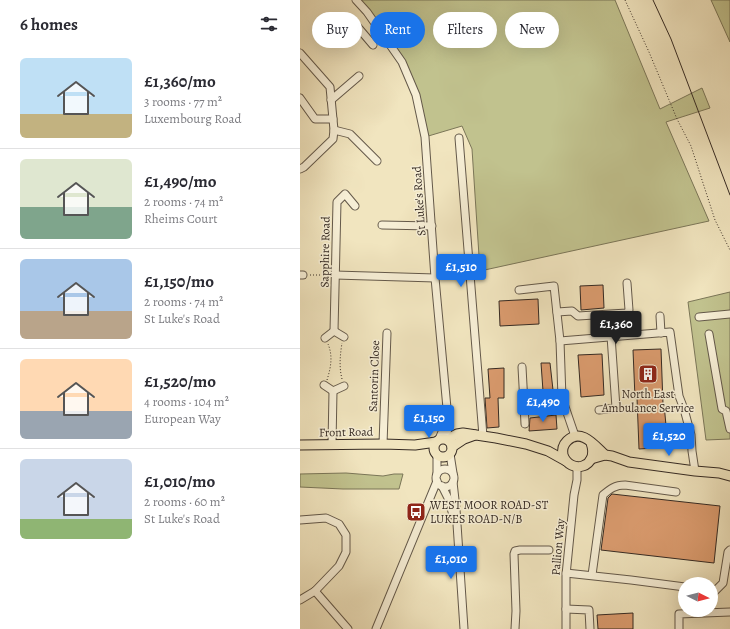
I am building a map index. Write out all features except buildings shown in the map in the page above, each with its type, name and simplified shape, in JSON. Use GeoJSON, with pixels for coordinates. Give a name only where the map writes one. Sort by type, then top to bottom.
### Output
{"type":"FeatureCollection","features":[{"type":"Feature","properties":{"kind":"main road"},"geometry":{"type":"LineString","coordinates":[[436,454],[434,448],[446,444],[453,436],[463,433],[519,442],[548,450],[571,465],[577,467],[588,463],[591,459],[593,450],[591,443]]}},
{"type":"Feature","properties":{"kind":"main road"},"geometry":{"type":"LineString","coordinates":[[566,461],[563,456],[565,444],[570,438],[575,436],[582,436],[605,455]]}},
{"type":"Feature","properties":{"kind":"main road","name":"Front Road"},"geometry":{"type":"LineString","coordinates":[[300,444],[415,445]]}},
{"type":"Feature","properties":{"kind":"main road"},"geometry":{"type":"LineString","coordinates":[[415,445],[446,444]]}},
{"type":"Feature","properties":{"kind":"main road"},"geometry":{"type":"LineString","coordinates":[[415,445],[444,457],[446,444]]}},
{"type":"Feature","properties":{"kind":"main road"},"geometry":{"type":"LineString","coordinates":[[548,450],[565,444]]}},
{"type":"Feature","properties":{"kind":"main road"},"geometry":{"type":"LineString","coordinates":[[591,459],[605,455],[629,462],[718,473],[730,476]]}},
{"type":"Feature","properties":{"kind":"street","name":"St Luke's Road"},"geometry":{"type":"LineString","coordinates":[[356,0],[370,17]]}},
{"type":"Feature","properties":{"kind":"street"},"geometry":{"type":"LineString","coordinates":[[365,35],[370,31]]}},
{"type":"Feature","properties":{"kind":"street"},"geometry":{"type":"LineString","coordinates":[[362,32],[370,41]]}},
{"type":"Feature","properties":{"kind":"street","name":"St Luke's Road"},"geometry":{"type":"LineString","coordinates":[[392,48],[402,62],[416,95],[425,137],[435,278],[448,419],[446,444]]}},
{"type":"Feature","properties":{"kind":"street"},"geometry":{"type":"LineString","coordinates":[[300,53],[330,87],[334,130],[333,140],[300,169]]}},
{"type":"Feature","properties":{"kind":"street"},"geometry":{"type":"LineString","coordinates":[[331,100],[359,76]]}},
{"type":"Feature","properties":{"kind":"street"},"geometry":{"type":"LineString","coordinates":[[300,98],[315,119],[333,119]]}},
{"type":"Feature","properties":{"kind":"street"},"geometry":{"type":"LineString","coordinates":[[334,130],[350,134],[377,161]]}},
{"type":"Feature","properties":{"kind":"street"},"geometry":{"type":"LineString","coordinates":[[459,138],[479,435]]}},
{"type":"Feature","properties":{"kind":"street","name":"Sapphire Road"},"geometry":{"type":"LineString","coordinates":[[334,331],[336,202],[345,194],[355,206]]}},
{"type":"Feature","properties":{"kind":"street"},"geometry":{"type":"LineString","coordinates":[[382,225],[432,226]]}},
{"type":"Feature","properties":{"kind":"street"},"geometry":{"type":"LineString","coordinates":[[335,275],[435,278]]}},
{"type":"Feature","properties":{"kind":"street"},"geometry":{"type":"LineString","coordinates":[[557,316],[572,311],[578,316],[627,312],[629,310],[627,283]]}},
{"type":"Feature","properties":{"kind":"street"},"geometry":{"type":"LineString","coordinates":[[519,290],[554,286],[560,340],[562,398],[575,436]]}},
{"type":"Feature","properties":{"kind":"street"},"geometry":{"type":"LineString","coordinates":[[699,317],[730,314]]}},
{"type":"Feature","properties":{"kind":"street"},"geometry":{"type":"LineString","coordinates":[[660,316],[661,333]]}},
{"type":"Feature","properties":{"kind":"street"},"geometry":{"type":"LineString","coordinates":[[325,338],[334,331],[344,337]]}},
{"type":"Feature","properties":{"kind":"street"},"geometry":{"type":"LineString","coordinates":[[560,340],[670,332],[679,396],[691,435],[695,471]]}},
{"type":"Feature","properties":{"kind":"street","name":"Santorin Close"},"geometry":{"type":"LineString","coordinates":[[383,444],[386,333]]}},
{"type":"Feature","properties":{"kind":"street"},"geometry":{"type":"LineString","coordinates":[[709,334],[722,409],[726,411],[730,429]]}},
{"type":"Feature","properties":{"kind":"street"},"geometry":{"type":"LineString","coordinates":[[599,410],[616,408],[611,336]]}},
{"type":"Feature","properties":{"kind":"street"},"geometry":{"type":"LineString","coordinates":[[522,367],[525,424]]}},
{"type":"Feature","properties":{"kind":"street"},"geometry":{"type":"LineString","coordinates":[[324,385],[333,391]]}},
{"type":"Feature","properties":{"kind":"street"},"geometry":{"type":"LineString","coordinates":[[333,391],[344,386]]}},
{"type":"Feature","properties":{"kind":"street"},"geometry":{"type":"LineString","coordinates":[[332,444],[333,391]]}},
{"type":"Feature","properties":{"kind":"street"},"geometry":{"type":"LineString","coordinates":[[524,404],[562,398]]}},
{"type":"Feature","properties":{"kind":"street"},"geometry":{"type":"LineString","coordinates":[[446,444],[454,476],[453,482],[455,492],[464,629]]}},
{"type":"Feature","properties":{"kind":"street"},"geometry":{"type":"LineString","coordinates":[[436,454],[439,480],[448,498],[457,529]]}},
{"type":"Feature","properties":{"kind":"street","name":"Pallion Way"},"geometry":{"type":"LineString","coordinates":[[566,629],[566,573],[577,480],[577,467]]}},
{"type":"Feature","properties":{"kind":"street"},"geometry":{"type":"LineString","coordinates":[[376,629],[439,480],[441,470],[450,470],[453,473]]}},
{"type":"Feature","properties":{"kind":"street"},"geometry":{"type":"LineString","coordinates":[[439,480],[448,486],[453,482]]}},
{"type":"Feature","properties":{"kind":"street"},"geometry":{"type":"LineString","coordinates":[[592,575],[603,496],[610,489],[619,485],[676,492]]}},
{"type":"Feature","properties":{"kind":"street"},"geometry":{"type":"LineString","coordinates":[[300,520],[326,518],[339,524],[346,535],[346,552],[339,566],[315,591],[300,600]]}},
{"type":"Feature","properties":{"kind":"street"},"geometry":{"type":"LineString","coordinates":[[515,629],[515,551],[549,550]]}},
{"type":"Feature","properties":{"kind":"street"},"geometry":{"type":"LineString","coordinates":[[718,588],[723,583],[728,552],[730,550]]}},
{"type":"Feature","properties":{"kind":"street"},"geometry":{"type":"LineString","coordinates":[[566,573],[592,575],[678,587]]}},
{"type":"Feature","properties":{"kind":"street"},"geometry":{"type":"LineString","coordinates":[[315,591],[348,629]]}},
{"type":"Feature","properties":{"kind":"street"},"geometry":{"type":"LineString","coordinates":[[566,609],[589,610],[590,629]]}},
{"type":"Feature","properties":{"kind":"street"},"geometry":{"type":"LineString","coordinates":[[679,629],[679,614],[730,612]]}},
{"type":"Feature","properties":{"kind":"path"},"geometry":{"type":"LineString","coordinates":[[626,0],[677,119],[692,146],[715,220],[730,250]]}},
{"type":"Feature","properties":{"kind":"path"},"geometry":{"type":"LineString","coordinates":[[302,275],[335,275]]}},
{"type":"Feature","properties":{"kind":"path"},"geometry":{"type":"LineString","coordinates":[[344,337],[341,349],[340,364],[344,386]]}},
{"type":"Feature","properties":{"kind":"path"},"geometry":{"type":"LineString","coordinates":[[324,385],[331,362],[330,349],[325,338]]}},
{"type":"Feature","properties":{"kind":"green space"},"geometry":{"type":"Polygon","coordinates":[[[356,0],[615,0],[660,109],[702,88],[710,108],[666,122],[709,221],[480,271],[472,149],[462,126],[425,137],[416,95],[402,62],[392,48],[425,48],[425,12],[370,12],[370,19],[356,0]]]}},
{"type":"Feature","properties":{"kind":"green space"},"geometry":{"type":"Polygon","coordinates":[[[711,0],[730,0],[730,42],[711,0]]]}},
{"type":"Feature","properties":{"kind":"green space"},"geometry":{"type":"Polygon","coordinates":[[[730,292],[730,439],[706,440],[688,302],[730,292]]]}},
{"type":"Feature","properties":{"kind":"green space"},"geometry":{"type":"Polygon","coordinates":[[[346,473],[383,476],[403,474],[399,489],[300,487],[300,474],[346,473]]]}},
{"type":"Feature","properties":{"kind":"tram line"},"geometry":{"type":"LineString","coordinates":[[653,0],[671,39],[730,195]]}},
{"type":"Feature","properties":{"kind":"place","name":"North East Ambulance Service"},"geometry":{"type":"Point","coordinates":[648,374]}},
{"type":"Feature","properties":{"kind":"place","name":"WEST MOOR ROAD-ST LUKES ROAD-N/B"},"geometry":{"type":"Point","coordinates":[416,512]}}]}
